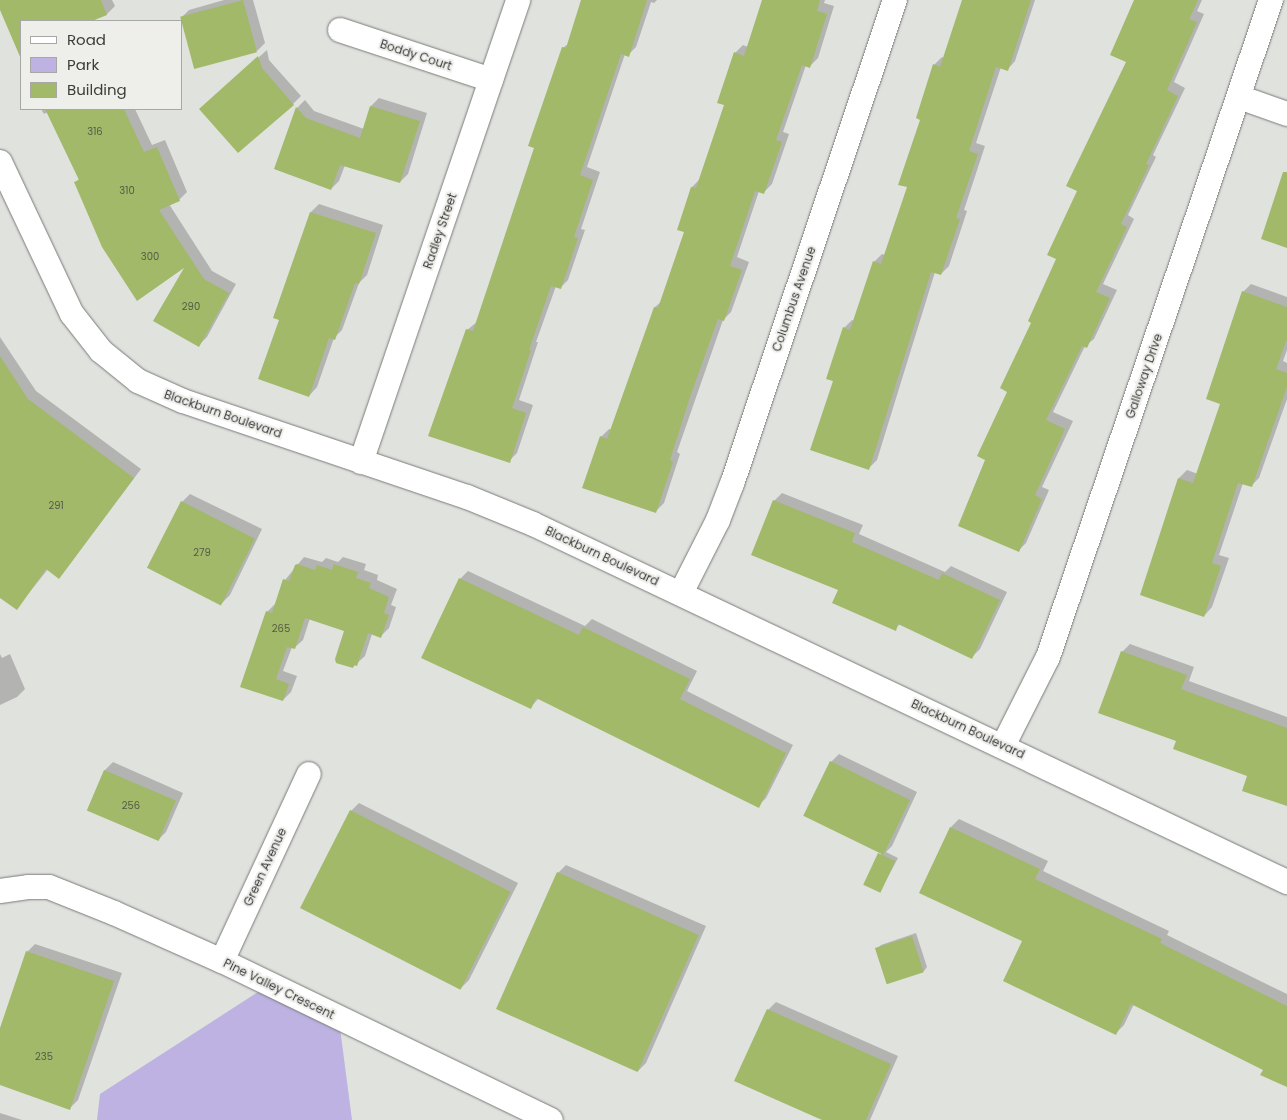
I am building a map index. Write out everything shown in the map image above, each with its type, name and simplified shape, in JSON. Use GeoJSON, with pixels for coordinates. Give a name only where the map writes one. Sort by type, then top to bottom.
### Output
{"type":"FeatureCollection","features":[{"type":"Feature","properties":{"kind":"street","name":"Radley Street"},"geometry":{"type":"LineString","coordinates":[[361,462],[518,0]]}},
{"type":"Feature","properties":{"kind":"street","name":"Columbus Avenue"},"geometry":{"type":"LineString","coordinates":[[681,593],[718,520],[732,484],[894,0]]}},
{"type":"Feature","properties":{"kind":"street","name":"Galloway Drive"},"geometry":{"type":"LineString","coordinates":[[1003,746],[1048,657],[1271,0]]}},
{"type":"Feature","properties":{"kind":"street","name":"Boddy Court"},"geometry":{"type":"LineString","coordinates":[[340,30],[491,80]]}},
{"type":"Feature","properties":{"kind":"street"},"geometry":{"type":"LineString","coordinates":[[1239,97],[1287,114]]}},
{"type":"Feature","properties":{"kind":"street","name":"Blackburn Boulevard"},"geometry":{"type":"LineString","coordinates":[[0,162],[63,299],[83,329],[101,351],[119,367],[160,392],[491,506],[681,593],[1287,882]]}},
{"type":"Feature","properties":{"kind":"street","name":"Green Avenue"},"geometry":{"type":"LineString","coordinates":[[222,961],[310,774]]}},
{"type":"Feature","properties":{"kind":"street","name":"Pine Valley Crescent"},"geometry":{"type":"LineString","coordinates":[[0,891],[28,887],[49,887],[114,912],[222,961],[551,1120]]}},
{"type":"Feature","properties":{"kind":"green space"},"geometry":{"type":"Polygon","coordinates":[[[258,992],[338,1013],[352,1120],[97,1120],[100,1094],[258,992]]]}},
{"type":"Feature","properties":{"kind":"building"},"geometry":{"type":"Polygon","coordinates":[[[0,0],[101,0],[107,15],[94,20],[20,20],[20,57],[0,10],[0,0]]]}},
{"type":"Feature","properties":{"kind":"building"},"geometry":{"type":"Polygon","coordinates":[[[243,0],[257,52],[194,69],[180,17],[243,0]]]}},
{"type":"Feature","properties":{"kind":"building"},"geometry":{"type":"Polygon","coordinates":[[[581,0],[647,0],[629,57],[621,54],[580,175],[593,180],[574,237],[578,238],[561,289],[551,286],[529,350],[531,350],[512,408],[526,413],[510,463],[428,436],[466,329],[473,331],[534,148],[528,146],[562,47],[566,48],[581,0]]]}},
{"type":"Feature","properties":{"kind":"building"},"geometry":{"type":"Polygon","coordinates":[[[762,0],[820,0],[817,11],[827,14],[810,68],[802,65],[776,140],[782,142],[764,194],[755,191],[730,266],[742,270],[724,321],[718,319],[690,397],[670,460],[673,462],[656,513],[582,488],[600,436],[607,439],[654,307],[658,308],[684,232],[677,230],[691,187],[696,188],[724,105],[717,103],[734,52],[744,56],[762,0]]]}},
{"type":"Feature","properties":{"kind":"building"},"geometry":{"type":"Polygon","coordinates":[[[962,0],[1031,0],[1008,71],[996,67],[969,151],[978,154],[956,218],[960,219],[941,275],[931,272],[869,470],[810,450],[833,381],[826,379],[843,327],[850,330],[873,261],[881,264],[907,187],[898,185],[920,120],[916,118],[933,64],[940,67],[962,0]]]}},
{"type":"Feature","properties":{"kind":"building"},"geometry":{"type":"Polygon","coordinates":[[[1134,0],[1198,0],[1189,19],[1197,22],[1167,90],[1178,96],[1146,164],[1149,165],[1121,224],[1127,227],[1096,292],[1110,298],[1087,348],[1082,346],[1046,420],[1065,429],[1035,495],[1042,499],[1019,552],[958,526],[985,460],[977,456],[1007,392],[1000,388],[1031,323],[1028,321],[1056,259],[1047,255],[1077,191],[1066,186],[1126,62],[1110,55],[1134,0]]]}},
{"type":"Feature","properties":{"kind":"building"},"geometry":{"type":"Polygon","coordinates":[[[258,56],[262,68],[294,105],[238,153],[199,109],[258,56]]]}},
{"type":"Feature","properties":{"kind":"building"},"geometry":{"type":"Polygon","coordinates":[[[370,106],[420,121],[400,183],[340,165],[331,190],[274,169],[296,107],[306,118],[360,138],[370,106]]]}},
{"type":"Feature","properties":{"kind":"building"},"geometry":{"type":"Polygon","coordinates":[[[45,110],[124,110],[144,152],[157,147],[180,201],[159,210],[204,279],[229,293],[199,347],[153,321],[184,268],[137,301],[102,247],[74,182],[79,180],[45,110]]]}},
{"type":"Feature","properties":{"kind":"building"},"geometry":{"type":"Polygon","coordinates":[[[1283,172],[1287,172],[1287,248],[1261,239],[1283,172]]]}},
{"type":"Feature","properties":{"kind":"building"},"geometry":{"type":"Polygon","coordinates":[[[310,212],[376,233],[359,284],[355,283],[335,340],[329,338],[309,397],[258,379],[279,320],[273,318],[310,212]]]}},
{"type":"Feature","properties":{"kind":"building"},"geometry":{"type":"Polygon","coordinates":[[[1242,291],[1287,307],[1287,339],[1276,369],[1287,373],[1287,387],[1252,487],[1238,483],[1212,563],[1221,566],[1204,617],[1140,595],[1178,478],[1193,483],[1220,404],[1206,399],[1242,291]]]}},
{"type":"Feature","properties":{"kind":"building"},"geometry":{"type":"Polygon","coordinates":[[[0,356],[28,399],[134,478],[59,579],[46,569],[17,610],[0,598],[0,356]]]}},
{"type":"Feature","properties":{"kind":"building"},"geometry":{"type":"Polygon","coordinates":[[[773,500],[855,533],[852,542],[939,580],[942,573],[1000,600],[972,659],[898,624],[896,631],[832,603],[838,590],[751,555],[773,500]]]}},
{"type":"Feature","properties":{"kind":"building"},"geometry":{"type":"Polygon","coordinates":[[[181,501],[255,539],[221,606],[147,568],[181,501]]]}},
{"type":"Feature","properties":{"kind":"building"},"geometry":{"type":"Polygon","coordinates":[[[297,564],[315,570],[317,565],[332,570],[334,564],[358,572],[356,578],[371,583],[369,588],[389,597],[384,613],[389,615],[381,638],[368,633],[357,666],[354,665],[353,668],[336,663],[335,659],[344,631],[305,618],[295,649],[287,647],[276,679],[289,684],[283,701],[240,687],[266,611],[272,613],[283,579],[289,581],[297,564]]]}},
{"type":"Feature","properties":{"kind":"building"},"geometry":{"type":"Polygon","coordinates":[[[459,578],[579,635],[583,627],[690,679],[680,699],[786,753],[759,808],[536,698],[531,709],[421,658],[459,578]]]}},
{"type":"Feature","properties":{"kind":"building"},"geometry":{"type":"Polygon","coordinates":[[[1121,651],[1187,675],[1181,689],[1287,728],[1287,806],[1242,791],[1247,776],[1173,749],[1176,741],[1098,713],[1121,651]]]}},
{"type":"Feature","properties":{"kind":"building"},"geometry":{"type":"Polygon","coordinates":[[[830,761],[910,800],[883,855],[803,816],[830,761]]]}},
{"type":"Feature","properties":{"kind":"building"},"geometry":{"type":"Polygon","coordinates":[[[104,770],[176,800],[159,841],[87,811],[104,770]]]}},
{"type":"Feature","properties":{"kind":"building"},"geometry":{"type":"Polygon","coordinates":[[[350,810],[510,892],[460,990],[300,908],[350,810]]]}},
{"type":"Feature","properties":{"kind":"building"},"geometry":{"type":"Polygon","coordinates":[[[950,827],[1040,869],[1035,879],[1162,939],[1160,943],[1287,1006],[1287,1087],[1260,1075],[1263,1070],[1131,1004],[1116,1035],[1003,981],[1022,941],[919,893],[950,827]]]}},
{"type":"Feature","properties":{"kind":"building"},"geometry":{"type":"Polygon","coordinates":[[[878,853],[895,861],[880,893],[863,885],[878,853]]]}},
{"type":"Feature","properties":{"kind":"building"},"geometry":{"type":"Polygon","coordinates":[[[557,872],[699,935],[638,1072],[496,1009],[557,872]]]}},
{"type":"Feature","properties":{"kind":"building"},"geometry":{"type":"Polygon","coordinates":[[[912,936],[924,972],[887,984],[875,948],[912,936]]]}},
{"type":"Feature","properties":{"kind":"building"},"geometry":{"type":"Polygon","coordinates":[[[26,951],[114,981],[70,1110],[0,1085],[0,1028],[26,951]]]}},
{"type":"Feature","properties":{"kind":"building"},"geometry":{"type":"Polygon","coordinates":[[[767,1009],[891,1064],[866,1120],[822,1120],[734,1081],[767,1009]]]}}]}
